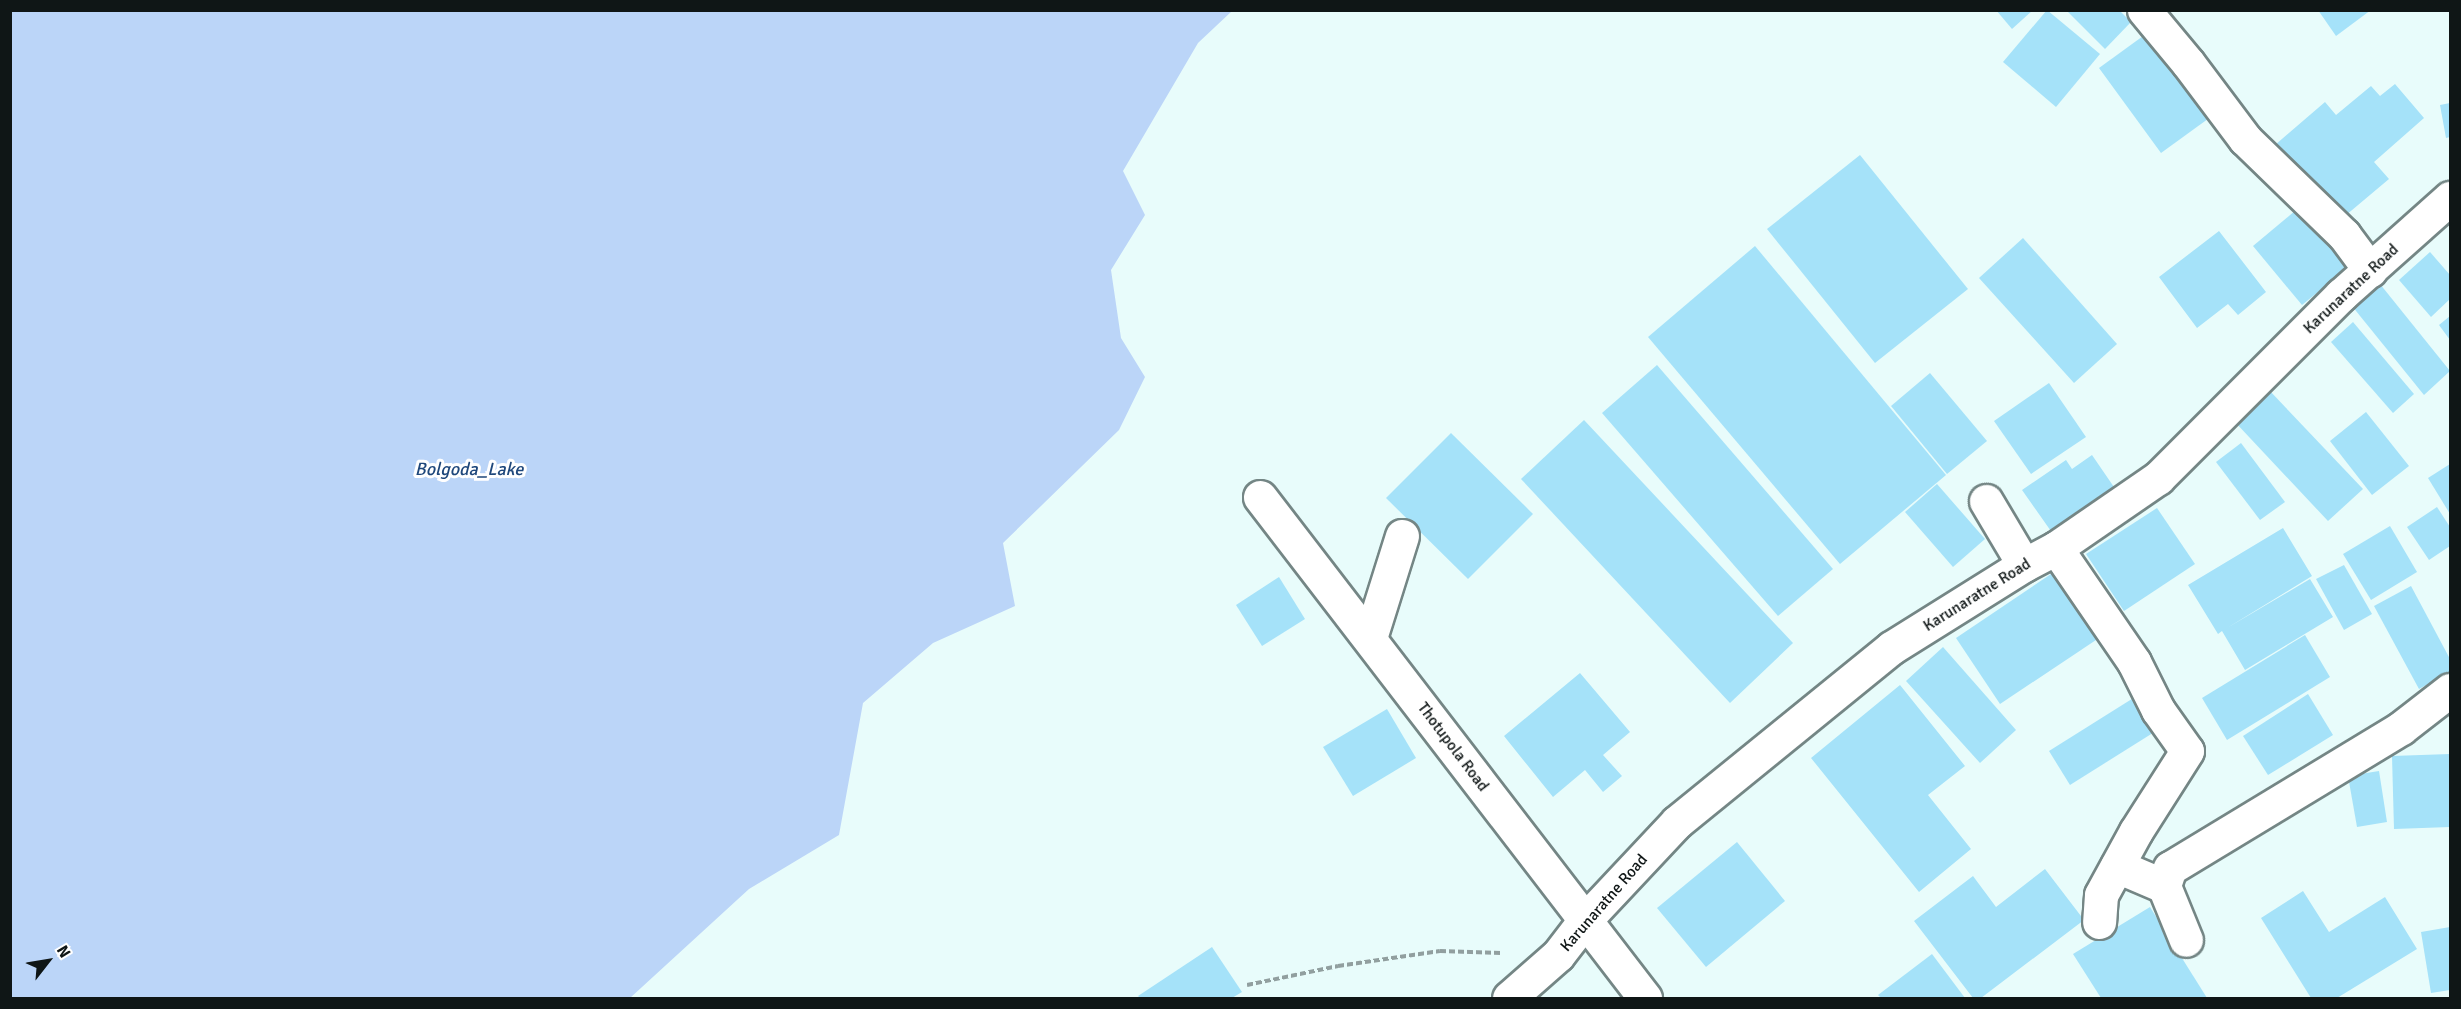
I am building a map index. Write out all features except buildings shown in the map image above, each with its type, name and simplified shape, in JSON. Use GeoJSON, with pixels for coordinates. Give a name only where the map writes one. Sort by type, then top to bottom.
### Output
{"type":"FeatureCollection","features":[{"type":"Feature","properties":{"kind":"street"},"geometry":{"type":"LineString","coordinates":[[2144,10],[2188,63],[2245,139],[2344,235],[2370,270]]}},
{"type":"Feature","properties":{"kind":"street","name":"Karunaratne Road"},"geometry":{"type":"LineString","coordinates":[[1509,999],[1558,955],[1585,920],[1677,822],[1891,648],[2024,565],[2056,548],[2158,478],[2341,295],[2451,198]]}},
{"type":"Feature","properties":{"kind":"street","name":"Thotupola Road"},"geometry":{"type":"LineString","coordinates":[[1260,496],[1645,999]]}},
{"type":"Feature","properties":{"kind":"street"},"geometry":{"type":"LineString","coordinates":[[1986,501],[2024,565]]}},
{"type":"Feature","properties":{"kind":"street"},"geometry":{"type":"LineString","coordinates":[[1370,638],[1402,536]]}},
{"type":"Feature","properties":{"kind":"street"},"geometry":{"type":"LineString","coordinates":[[2056,548],[2134,662],[2158,710],[2187,752],[2101,895],[2099,922]]}},
{"type":"Feature","properties":{"kind":"street"},"geometry":{"type":"LineString","coordinates":[[2186,940],[2164,886],[2170,868],[2401,728],[2451,690]]}},
{"type":"Feature","properties":{"kind":"street"},"geometry":{"type":"LineString","coordinates":[[2117,866],[2164,886]]}},
{"type":"Feature","properties":{"kind":"path"},"geometry":{"type":"LineString","coordinates":[[1247,985],[1338,966],[1440,951],[1558,955]]}},
{"type":"Feature","properties":{"kind":"water","name":"Bolgoda_Lake"},"geometry":{"type":"Polygon","coordinates":[[[10,11],[1232,11],[1198,43],[1123,171],[1145,215],[1111,270],[1121,338],[1145,377],[1119,430],[1003,543],[1015,606],[933,643],[863,703],[839,835],[749,889],[630,998],[11,998],[10,11]]]}}]}
